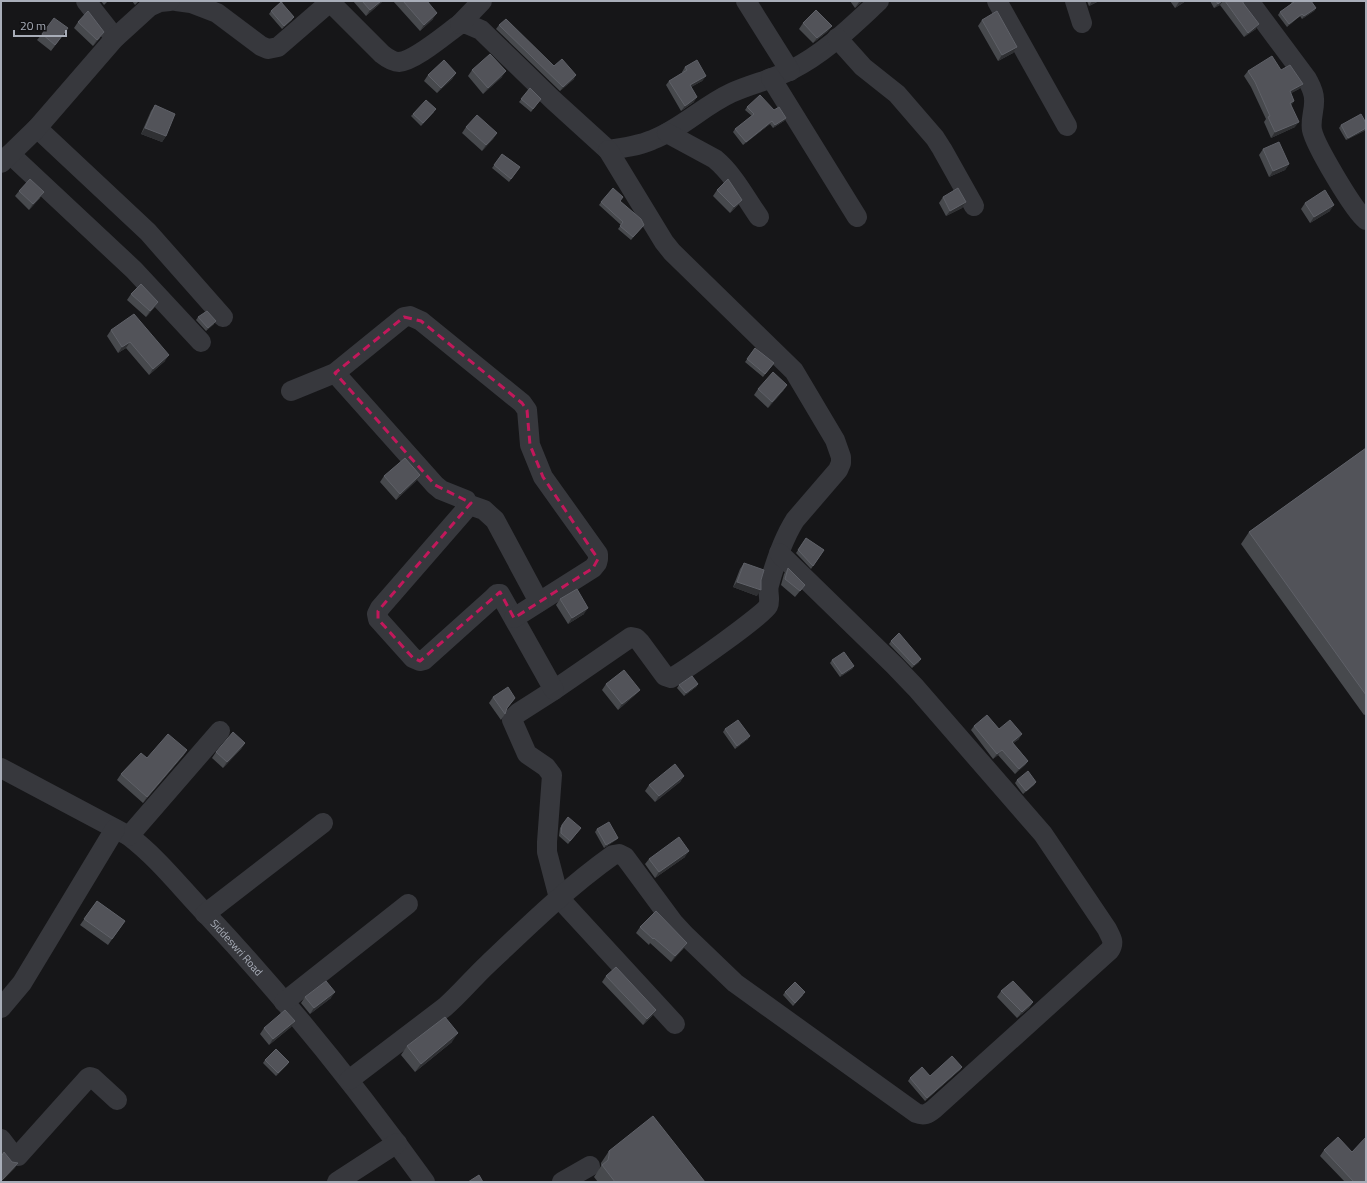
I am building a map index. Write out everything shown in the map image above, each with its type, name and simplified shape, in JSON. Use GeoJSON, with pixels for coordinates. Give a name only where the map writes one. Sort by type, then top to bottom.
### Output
{"type":"FeatureCollection","features":[{"type":"Feature","properties":{"kind":"street"},"geometry":{"type":"LineString","coordinates":[[86,1],[116,38]]}},
{"type":"Feature","properties":{"kind":"street"},"geometry":{"type":"LineString","coordinates":[[170,1],[160,2],[149,7],[116,38],[37,128],[6,159],[129,266],[201,342]]}},
{"type":"Feature","properties":{"kind":"street"},"geometry":{"type":"LineString","coordinates":[[176,1],[191,3],[217,13],[261,46],[268,49],[278,47],[330,1],[382,54],[389,59],[399,62],[416,56],[460,24],[482,1]]}},
{"type":"Feature","properties":{"kind":"street"},"geometry":{"type":"LineString","coordinates":[[746,1],[790,71]]}},
{"type":"Feature","properties":{"kind":"street"},"geometry":{"type":"LineString","coordinates":[[608,150],[642,144],[653,140],[667,133],[730,93],[790,71],[820,53],[879,1]]}},
{"type":"Feature","properties":{"kind":"street"},"geometry":{"type":"LineString","coordinates":[[997,1],[1067,126]]}},
{"type":"Feature","properties":{"kind":"street"},"geometry":{"type":"LineString","coordinates":[[1075,1],[1082,23]]}},
{"type":"Feature","properties":{"kind":"street"},"geometry":{"type":"LineString","coordinates":[[1249,1],[1307,79],[1313,91],[1314,98],[1311,124],[1315,139],[1342,187],[1356,209],[1366,220]]}},
{"type":"Feature","properties":{"kind":"street"},"geometry":{"type":"LineString","coordinates":[[460,24],[467,24],[480,30],[608,150],[664,242],[672,252],[794,371],[835,440],[841,457],[841,463],[838,470],[790,527],[779,553],[769,586],[768,608],[726,641],[671,678],[665,676],[640,642],[631,637],[518,713],[512,720],[528,754],[546,767],[552,775],[547,852],[559,898],[675,1024]]}},
{"type":"Feature","properties":{"kind":"street"},"geometry":{"type":"LineString","coordinates":[[837,38],[862,67],[893,90],[901,98],[935,138],[974,206]]}},
{"type":"Feature","properties":{"kind":"street"},"geometry":{"type":"LineString","coordinates":[[772,78],[857,217]]}},
{"type":"Feature","properties":{"kind":"street"},"geometry":{"type":"LineString","coordinates":[[37,128],[148,232],[222,317]]}},
{"type":"Feature","properties":{"kind":"street"},"geometry":{"type":"LineString","coordinates":[[667,133],[715,159],[721,164],[730,173],[759,217]]}},
{"type":"Feature","properties":{"kind":"street"},"geometry":{"type":"LineString","coordinates":[[291,391],[335,373],[404,317],[410,316],[421,321],[522,402],[527,410],[530,445],[543,477],[598,554],[598,558],[597,563],[593,568],[514,618]]}},
{"type":"Feature","properties":{"kind":"street"},"geometry":{"type":"LineString","coordinates":[[335,373],[434,484],[441,490],[466,500],[467,504],[484,510],[495,520],[539,602]]}},
{"type":"Feature","properties":{"kind":"street"},"geometry":{"type":"LineString","coordinates":[[467,504],[467,508],[380,608],[377,614],[378,619],[413,658],[420,661],[424,660],[497,594],[500,594],[554,690]]}},
{"type":"Feature","properties":{"kind":"street"},"geometry":{"type":"LineString","coordinates":[[349,1080],[445,1007],[487,965],[559,898],[613,855],[619,854],[625,857],[685,935],[735,982],[916,1113],[922,1115],[928,1114],[934,1109],[1110,950],[1113,945],[1107,929],[1039,830],[937,712],[894,665],[779,553]]}},
{"type":"Feature","properties":{"kind":"street"},"geometry":{"type":"LineString","coordinates":[[1,1008],[22,983],[122,832],[220,731]]}},
{"type":"Feature","properties":{"kind":"street","name":"Siddeswri Road"},"geometry":{"type":"LineString","coordinates":[[1,768],[122,832],[144,848],[159,862],[237,947],[349,1080],[425,1182]]}},
{"type":"Feature","properties":{"kind":"street"},"geometry":{"type":"LineString","coordinates":[[206,914],[323,823]]}},
{"type":"Feature","properties":{"kind":"street"},"geometry":{"type":"LineString","coordinates":[[284,1002],[408,904]]}},
{"type":"Feature","properties":{"kind":"street"},"geometry":{"type":"LineString","coordinates":[[1,1138],[11,1153],[14,1156],[18,1156],[88,1078],[94,1078],[117,1100]]}},
{"type":"Feature","properties":{"kind":"street"},"geometry":{"type":"LineString","coordinates":[[337,1182],[397,1143]]}},
{"type":"Feature","properties":{"kind":"street"},"geometry":{"type":"LineString","coordinates":[[562,1182],[590,1166]]}},
{"type":"Feature","properties":{"kind":"highlighted area"},"geometry":{"type":"Polygon","coordinates":[[[404,317],[421,321],[522,403],[527,410],[530,445],[543,477],[598,559],[593,568],[514,618],[500,592],[420,661],[413,658],[378,619],[378,611],[471,503],[435,485],[335,373],[404,317]]]}},
{"type":"Feature","properties":{"kind":"building"},"geometry":{"type":"Polygon","coordinates":[[[362,1],[381,1],[370,10],[362,1]]]}},
{"type":"Feature","properties":{"kind":"building"},"geometry":{"type":"Polygon","coordinates":[[[403,1],[427,1],[437,13],[424,25],[403,1]]]}},
{"type":"Feature","properties":{"kind":"building"},"geometry":{"type":"Polygon","coordinates":[[[1225,1],[1243,1],[1259,24],[1248,33],[1225,1]]]}},
{"type":"Feature","properties":{"kind":"building"},"geometry":{"type":"Polygon","coordinates":[[[1293,1],[1311,1],[1316,8],[1304,16],[1302,14],[1289,24],[1280,12],[1294,2],[1293,1]]]}},
{"type":"Feature","properties":{"kind":"building"},"geometry":{"type":"Polygon","coordinates":[[[281,2],[294,17],[284,26],[271,11],[281,2]]]}},
{"type":"Feature","properties":{"kind":"building"},"geometry":{"type":"Polygon","coordinates":[[[816,10],[832,26],[817,38],[803,23],[816,10]]]}},
{"type":"Feature","properties":{"kind":"building"},"geometry":{"type":"Polygon","coordinates":[[[88,11],[104,32],[97,40],[78,22],[88,11]]]}},
{"type":"Feature","properties":{"kind":"building"},"geometry":{"type":"Polygon","coordinates":[[[997,11],[1017,47],[1002,55],[982,20],[997,11]]]}},
{"type":"Feature","properties":{"kind":"building"},"geometry":{"type":"Polygon","coordinates":[[[54,18],[68,28],[55,45],[42,34],[54,18]]]}},
{"type":"Feature","properties":{"kind":"building"},"geometry":{"type":"Polygon","coordinates":[[[506,19],[554,66],[562,59],[576,75],[563,87],[499,25],[506,19]]]}},
{"type":"Feature","properties":{"kind":"building"},"geometry":{"type":"Polygon","coordinates":[[[490,54],[506,71],[488,88],[472,70],[490,54]]]}},
{"type":"Feature","properties":{"kind":"building"},"geometry":{"type":"Polygon","coordinates":[[[1272,56],[1281,70],[1290,65],[1303,84],[1290,91],[1294,101],[1290,103],[1299,122],[1275,132],[1268,117],[1270,116],[1255,82],[1248,71],[1272,56]]]}},
{"type":"Feature","properties":{"kind":"building"},"geometry":{"type":"Polygon","coordinates":[[[444,60],[456,73],[441,88],[428,75],[444,60]]]}},
{"type":"Feature","properties":{"kind":"building"},"geometry":{"type":"Polygon","coordinates":[[[697,60],[706,76],[690,85],[697,97],[685,106],[669,81],[687,70],[685,67],[697,60]]]}},
{"type":"Feature","properties":{"kind":"building"},"geometry":{"type":"Polygon","coordinates":[[[530,88],[541,99],[533,109],[521,99],[530,88]]]}},
{"type":"Feature","properties":{"kind":"building"},"geometry":{"type":"Polygon","coordinates":[[[760,95],[774,110],[779,107],[786,118],[775,125],[772,121],[746,142],[735,129],[754,114],[747,107],[760,95]]]}},
{"type":"Feature","properties":{"kind":"building"},"geometry":{"type":"Polygon","coordinates":[[[426,100],[436,109],[423,123],[413,114],[426,100]]]}},
{"type":"Feature","properties":{"kind":"building"},"geometry":{"type":"Polygon","coordinates":[[[155,105],[175,114],[166,136],[145,128],[155,105]]]}},
{"type":"Feature","properties":{"kind":"building"},"geometry":{"type":"Polygon","coordinates":[[[1361,114],[1366,123],[1366,128],[1348,138],[1341,125],[1361,114]]]}},
{"type":"Feature","properties":{"kind":"building"},"geometry":{"type":"Polygon","coordinates":[[[477,115],[497,133],[486,145],[466,127],[477,115]]]}},
{"type":"Feature","properties":{"kind":"building"},"geometry":{"type":"Polygon","coordinates":[[[1279,142],[1289,164],[1273,171],[1263,149],[1279,142]]]}},
{"type":"Feature","properties":{"kind":"building"},"geometry":{"type":"Polygon","coordinates":[[[502,154],[520,167],[511,179],[494,165],[502,154]]]}},
{"type":"Feature","properties":{"kind":"building"},"geometry":{"type":"Polygon","coordinates":[[[30,179],[44,192],[33,204],[19,191],[30,179]]]}},
{"type":"Feature","properties":{"kind":"building"},"geometry":{"type":"Polygon","coordinates":[[[728,179],[742,200],[734,207],[717,190],[728,179]]]}},
{"type":"Feature","properties":{"kind":"building"},"geometry":{"type":"Polygon","coordinates":[[[613,188],[623,197],[620,201],[641,219],[644,225],[633,237],[620,226],[623,222],[601,202],[613,188]]]}},
{"type":"Feature","properties":{"kind":"building"},"geometry":{"type":"Polygon","coordinates":[[[958,188],[966,202],[950,211],[943,197],[958,188]]]}},
{"type":"Feature","properties":{"kind":"building"},"geometry":{"type":"Polygon","coordinates":[[[1325,190],[1334,205],[1314,217],[1305,203],[1325,190]]]}},
{"type":"Feature","properties":{"kind":"building"},"geometry":{"type":"Polygon","coordinates":[[[141,284],[158,302],[150,311],[131,294],[141,284]]]}},
{"type":"Feature","properties":{"kind":"building"},"geometry":{"type":"Polygon","coordinates":[[[207,311],[216,321],[208,328],[198,317],[207,311]]]}},
{"type":"Feature","properties":{"kind":"building"},"geometry":{"type":"Polygon","coordinates":[[[134,314],[169,355],[153,369],[130,342],[122,347],[111,330],[134,314]]]}},
{"type":"Feature","properties":{"kind":"building"},"geometry":{"type":"Polygon","coordinates":[[[755,348],[774,363],[765,374],[747,359],[755,348]]]}},
{"type":"Feature","properties":{"kind":"building"},"geometry":{"type":"Polygon","coordinates":[[[773,372],[787,385],[772,402],[758,389],[773,372]]]}},
{"type":"Feature","properties":{"kind":"building"},"geometry":{"type":"Polygon","coordinates":[[[1366,448],[1366,695],[1249,532],[1366,448]]]}},
{"type":"Feature","properties":{"kind":"building"},"geometry":{"type":"Polygon","coordinates":[[[405,458],[420,475],[400,494],[384,476],[405,458]]]}},
{"type":"Feature","properties":{"kind":"building"},"geometry":{"type":"Polygon","coordinates":[[[806,538],[824,550],[813,566],[798,550],[806,538]]]}},
{"type":"Feature","properties":{"kind":"building"},"geometry":{"type":"Polygon","coordinates":[[[744,563],[764,570],[761,580],[761,590],[737,582],[744,563]]]}},
{"type":"Feature","properties":{"kind":"building"},"geometry":{"type":"Polygon","coordinates":[[[788,568],[805,585],[800,591],[785,579],[788,568]]]}},
{"type":"Feature","properties":{"kind":"building"},"geometry":{"type":"Polygon","coordinates":[[[577,589],[588,608],[572,618],[560,599],[577,589]]]}},
{"type":"Feature","properties":{"kind":"building"},"geometry":{"type":"Polygon","coordinates":[[[899,633],[921,659],[914,665],[891,641],[899,633]]]}},
{"type":"Feature","properties":{"kind":"building"},"geometry":{"type":"Polygon","coordinates":[[[844,652],[854,666],[842,674],[832,660],[844,652]]]}},
{"type":"Feature","properties":{"kind":"building"},"geometry":{"type":"Polygon","coordinates":[[[624,670],[640,690],[622,704],[606,684],[624,670]]]}},
{"type":"Feature","properties":{"kind":"building"},"geometry":{"type":"Polygon","coordinates":[[[692,676],[698,684],[686,693],[679,685],[692,676]]]}},
{"type":"Feature","properties":{"kind":"building"},"geometry":{"type":"Polygon","coordinates":[[[508,687],[515,698],[507,708],[505,714],[493,697],[508,687]]]}},
{"type":"Feature","properties":{"kind":"building"},"geometry":{"type":"Polygon","coordinates":[[[987,715],[999,729],[1010,720],[1022,734],[1012,742],[1028,761],[1019,769],[1002,750],[997,754],[974,726],[987,715]]]}},
{"type":"Feature","properties":{"kind":"building"},"geometry":{"type":"Polygon","coordinates":[[[738,720],[750,736],[737,746],[725,729],[738,720]]]}},
{"type":"Feature","properties":{"kind":"building"},"geometry":{"type":"Polygon","coordinates":[[[233,732],[245,743],[227,762],[216,752],[233,732]]]}},
{"type":"Feature","properties":{"kind":"building"},"geometry":{"type":"Polygon","coordinates":[[[168,734],[187,750],[147,797],[121,774],[141,753],[147,758],[168,734]]]}},
{"type":"Feature","properties":{"kind":"building"},"geometry":{"type":"Polygon","coordinates":[[[675,764],[684,776],[659,796],[649,785],[675,764]]]}},
{"type":"Feature","properties":{"kind":"building"},"geometry":{"type":"Polygon","coordinates":[[[1028,771],[1036,782],[1026,791],[1017,780],[1028,771]]]}},
{"type":"Feature","properties":{"kind":"building"},"geometry":{"type":"Polygon","coordinates":[[[568,817],[581,828],[570,841],[561,833],[562,825],[568,817]]]}},
{"type":"Feature","properties":{"kind":"building"},"geometry":{"type":"Polygon","coordinates":[[[609,822],[618,838],[606,845],[597,829],[609,822]]]}},
{"type":"Feature","properties":{"kind":"building"},"geometry":{"type":"Polygon","coordinates":[[[679,837],[689,851],[659,872],[649,859],[679,837]]]}},
{"type":"Feature","properties":{"kind":"building"},"geometry":{"type":"Polygon","coordinates":[[[97,901],[125,921],[112,939],[84,919],[97,901]]]}},
{"type":"Feature","properties":{"kind":"building"},"geometry":{"type":"Polygon","coordinates":[[[656,911],[687,943],[675,956],[640,927],[656,911]]]}},
{"type":"Feature","properties":{"kind":"building"},"geometry":{"type":"Polygon","coordinates":[[[616,967],[656,1010],[647,1019],[606,976],[616,967]]]}},
{"type":"Feature","properties":{"kind":"building"},"geometry":{"type":"Polygon","coordinates":[[[326,981],[335,992],[314,1008],[305,997],[326,981]]]}},
{"type":"Feature","properties":{"kind":"building"},"geometry":{"type":"Polygon","coordinates":[[[1013,981],[1033,1002],[1022,1012],[1001,991],[1013,981]]]}},
{"type":"Feature","properties":{"kind":"building"},"geometry":{"type":"Polygon","coordinates":[[[795,982],[805,992],[795,1003],[785,992],[795,982]]]}},
{"type":"Feature","properties":{"kind":"building"},"geometry":{"type":"Polygon","coordinates":[[[285,1010],[295,1021],[273,1039],[264,1028],[285,1010]]]}},
{"type":"Feature","properties":{"kind":"building"},"geometry":{"type":"Polygon","coordinates":[[[445,1017],[458,1033],[421,1064],[407,1046],[445,1017]]]}},
{"type":"Feature","properties":{"kind":"building"},"geometry":{"type":"Polygon","coordinates":[[[276,1049],[289,1062],[278,1073],[265,1060],[276,1049]]]}},
{"type":"Feature","properties":{"kind":"building"},"geometry":{"type":"Polygon","coordinates":[[[952,1056],[962,1067],[927,1098],[910,1078],[922,1067],[930,1076],[952,1056]]]}},
{"type":"Feature","properties":{"kind":"building"},"geometry":{"type":"Polygon","coordinates":[[[653,1116],[705,1182],[615,1182],[602,1165],[608,1160],[609,1151],[653,1116]]]}},
{"type":"Feature","properties":{"kind":"building"},"geometry":{"type":"Polygon","coordinates":[[[1338,1137],[1352,1152],[1366,1137],[1366,1180],[1364,1182],[1354,1182],[1324,1150],[1338,1137]]]}},
{"type":"Feature","properties":{"kind":"building"},"geometry":{"type":"Polygon","coordinates":[[[4,1152],[12,1162],[18,1163],[2,1180],[1,1154],[2,1155],[4,1152]]]}},
{"type":"Feature","properties":{"kind":"building"},"geometry":{"type":"Polygon","coordinates":[[[479,1175],[483,1182],[468,1182],[479,1175]]]}}]}
